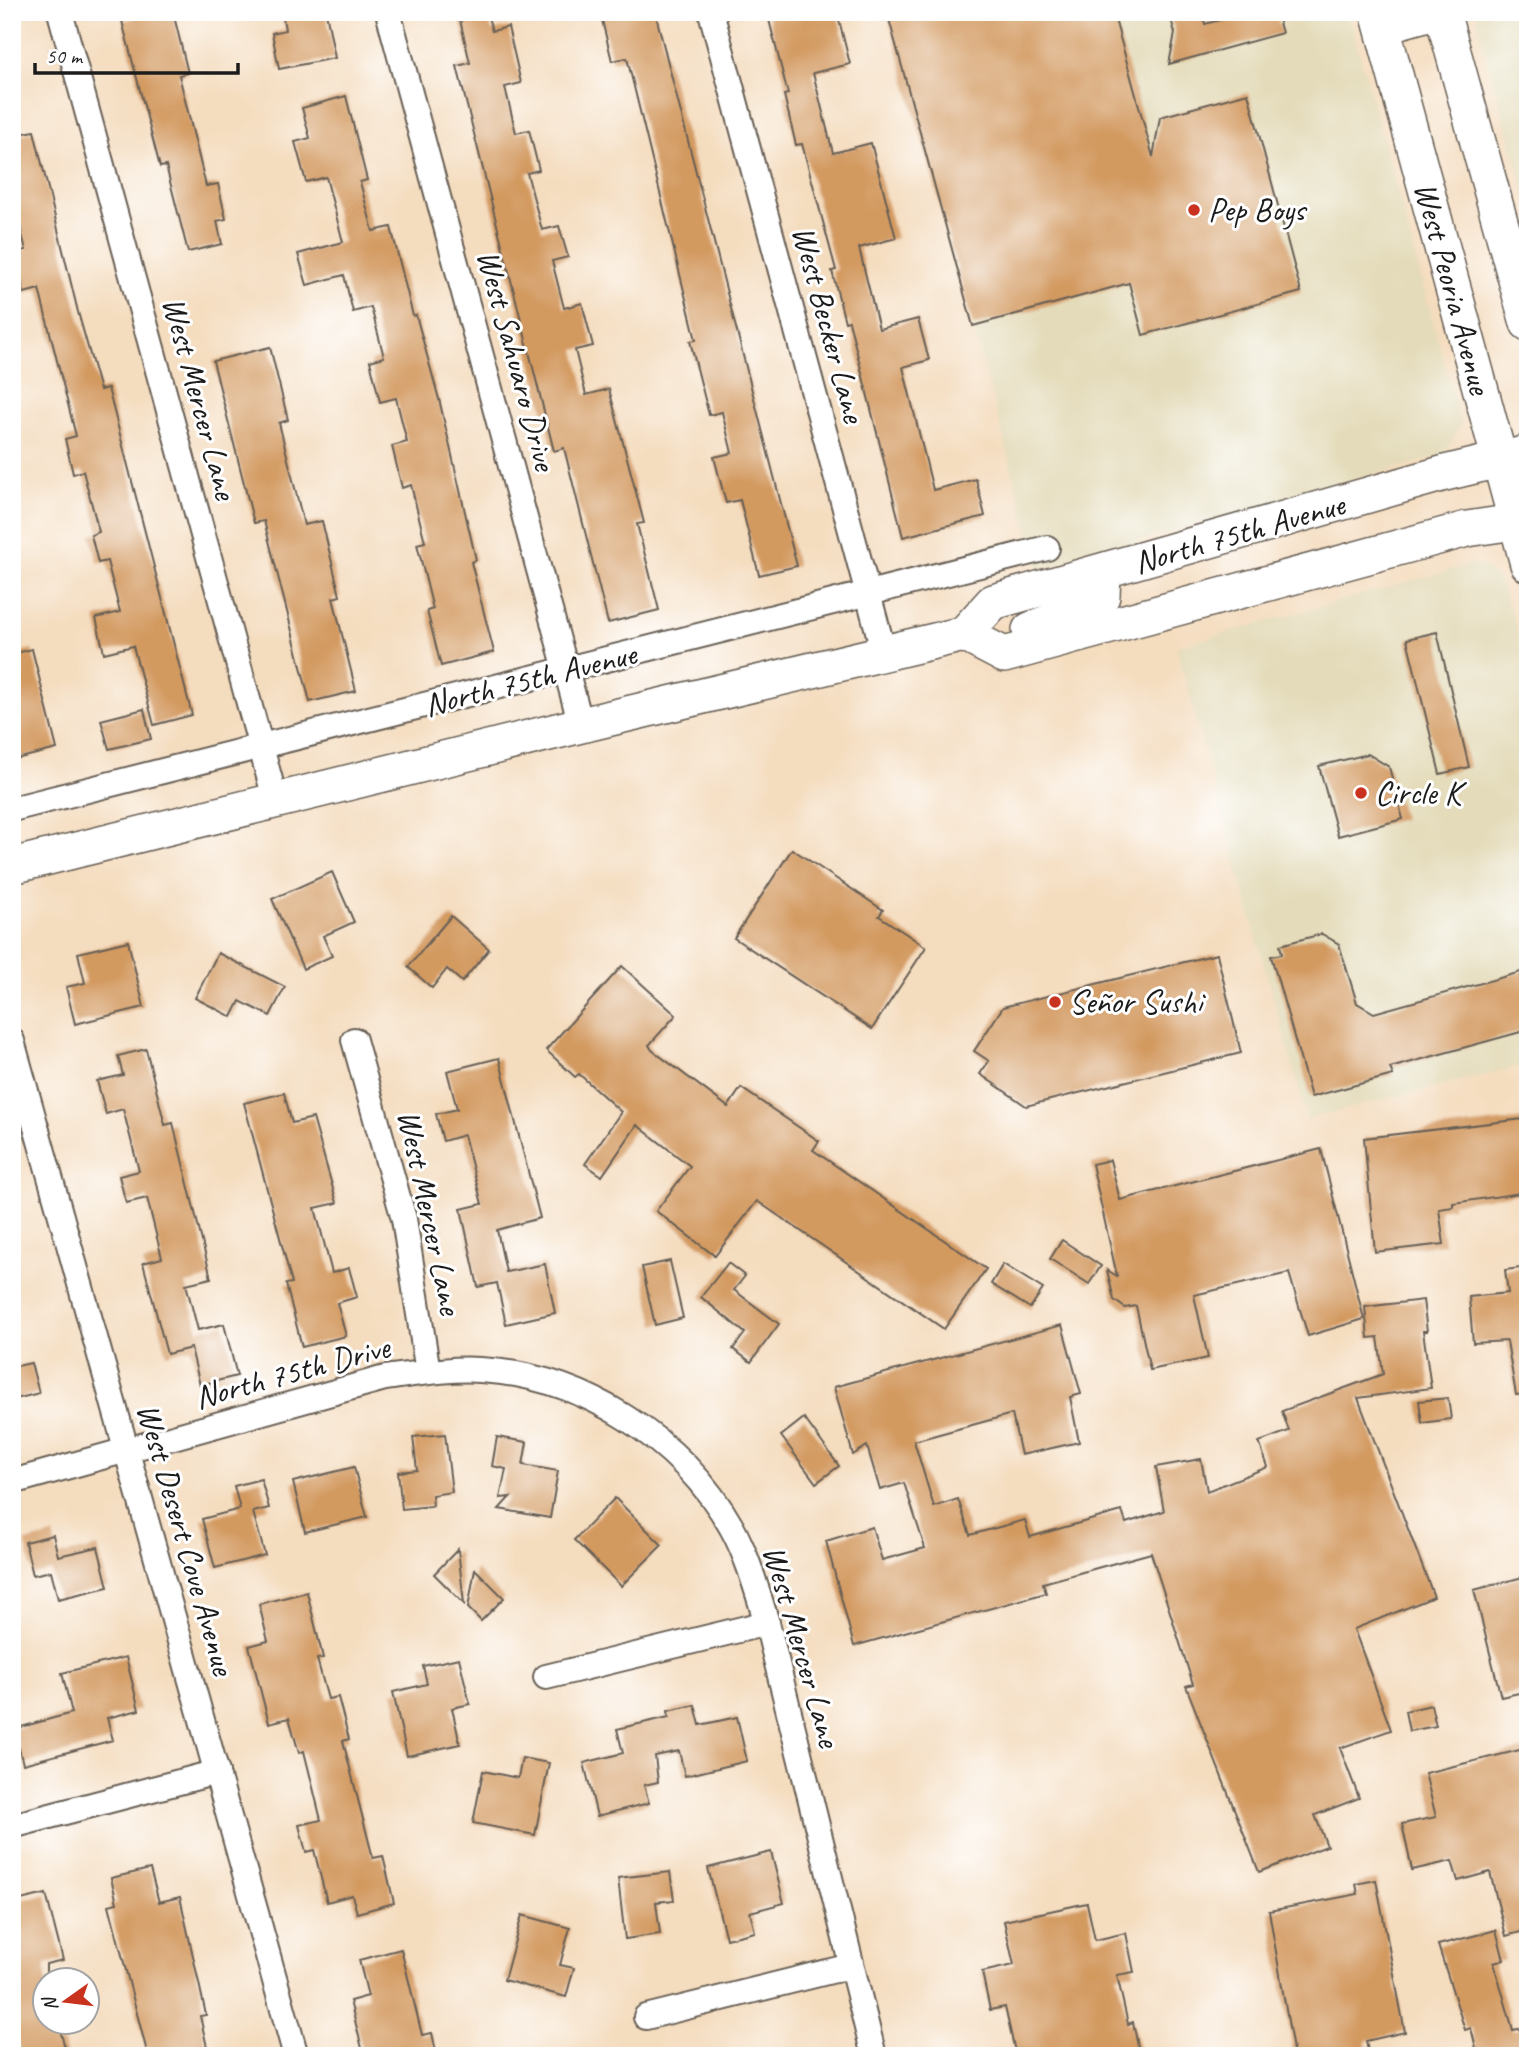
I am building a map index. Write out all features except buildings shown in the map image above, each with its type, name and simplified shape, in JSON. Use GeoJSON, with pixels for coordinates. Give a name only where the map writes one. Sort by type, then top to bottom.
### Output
{"type":"FeatureCollection","features":[{"type":"Feature","properties":{"kind":"main road"},"geometry":{"type":"LineString","coordinates":[[1380,19],[1432,12]]}},
{"type":"Feature","properties":{"kind":"main road","name":"West Peoria Avenue"},"geometry":{"type":"LineString","coordinates":[[1442,12],[1528,323]]}},
{"type":"Feature","properties":{"kind":"main road","name":"West Peoria Avenue"},"geometry":{"type":"LineString","coordinates":[[1380,19],[1513,456],[1528,564]]}},
{"type":"Feature","properties":{"kind":"main road","name":"North 75th Avenue"},"geometry":{"type":"LineString","coordinates":[[12,866],[581,725],[964,634],[993,601],[1513,456]]}},
{"type":"Feature","properties":{"kind":"main road","name":"North 75th Avenue"},"geometry":{"type":"LineString","coordinates":[[964,634],[1004,655],[1019,652],[1467,529],[1522,521]]}},
{"type":"Feature","properties":{"kind":"main road"},"geometry":{"type":"LineString","coordinates":[[1019,652],[1031,628],[1094,603],[1102,596],[1103,572]]}},
{"type":"Feature","properties":{"kind":"street","name":"West Mercer Lane"},"geometry":{"type":"LineString","coordinates":[[60,12],[276,802]]}},
{"type":"Feature","properties":{"kind":"street","name":"West Sahuaro Drive"},"geometry":{"type":"LineString","coordinates":[[388,12],[581,725]]}},
{"type":"Feature","properties":{"kind":"street","name":"West Becker Lane"},"geometry":{"type":"LineString","coordinates":[[711,12],[884,653]]}},
{"type":"Feature","properties":{"kind":"street","name":"North 75th Avenue"},"geometry":{"type":"LineString","coordinates":[[12,809],[1047,548]]}},
{"type":"Feature","properties":{"kind":"street","name":"West Mercer Lane"},"geometry":{"type":"LineString","coordinates":[[354,1040],[404,1219],[428,1372],[479,1370],[539,1379],[592,1399],[629,1419],[660,1442],[699,1482],[732,1527],[749,1566],[766,1623],[874,2056]]}},
{"type":"Feature","properties":{"kind":"street","name":"West Desert Cove Avenue"},"geometry":{"type":"LineString","coordinates":[[12,1041],[296,2056]]}},
{"type":"Feature","properties":{"kind":"street","name":"North 75th Drive"},"geometry":{"type":"LineString","coordinates":[[12,1482],[385,1378],[428,1372]]}},
{"type":"Feature","properties":{"kind":"street"},"geometry":{"type":"LineString","coordinates":[[546,1677],[766,1623]]}},
{"type":"Feature","properties":{"kind":"street"},"geometry":{"type":"LineString","coordinates":[[12,1826],[217,1772]]}},
{"type":"Feature","properties":{"kind":"street"},"geometry":{"type":"LineString","coordinates":[[646,2017],[851,1966]]}},
{"type":"Feature","properties":{"kind":"shaded area"},"geometry":{"type":"Polygon","coordinates":[[[1113,12],[1348,12],[1461,424],[1449,447],[1440,456],[1039,570],[973,326],[1129,283],[1113,12]]]}},
{"type":"Feature","properties":{"kind":"shaded area"},"geometry":{"type":"Polygon","coordinates":[[[1475,12],[1528,12],[1528,201],[1487,60],[1475,12]]]}},
{"type":"Feature","properties":{"kind":"shaded area"},"geometry":{"type":"Polygon","coordinates":[[[1471,564],[1482,566],[1497,578],[1514,619],[1528,671],[1528,1064],[1307,1119],[1176,647],[1471,564]]]}},
{"type":"Feature","properties":{"kind":"place","name":"Pep Boys"},"geometry":{"type":"Point","coordinates":[1194,210]}},
{"type":"Feature","properties":{"kind":"place","name":"Circle K"},"geometry":{"type":"Point","coordinates":[1361,793]}},
{"type":"Feature","properties":{"kind":"place","name":"Señor Sushi"},"geometry":{"type":"Point","coordinates":[1055,1002]}}]}
